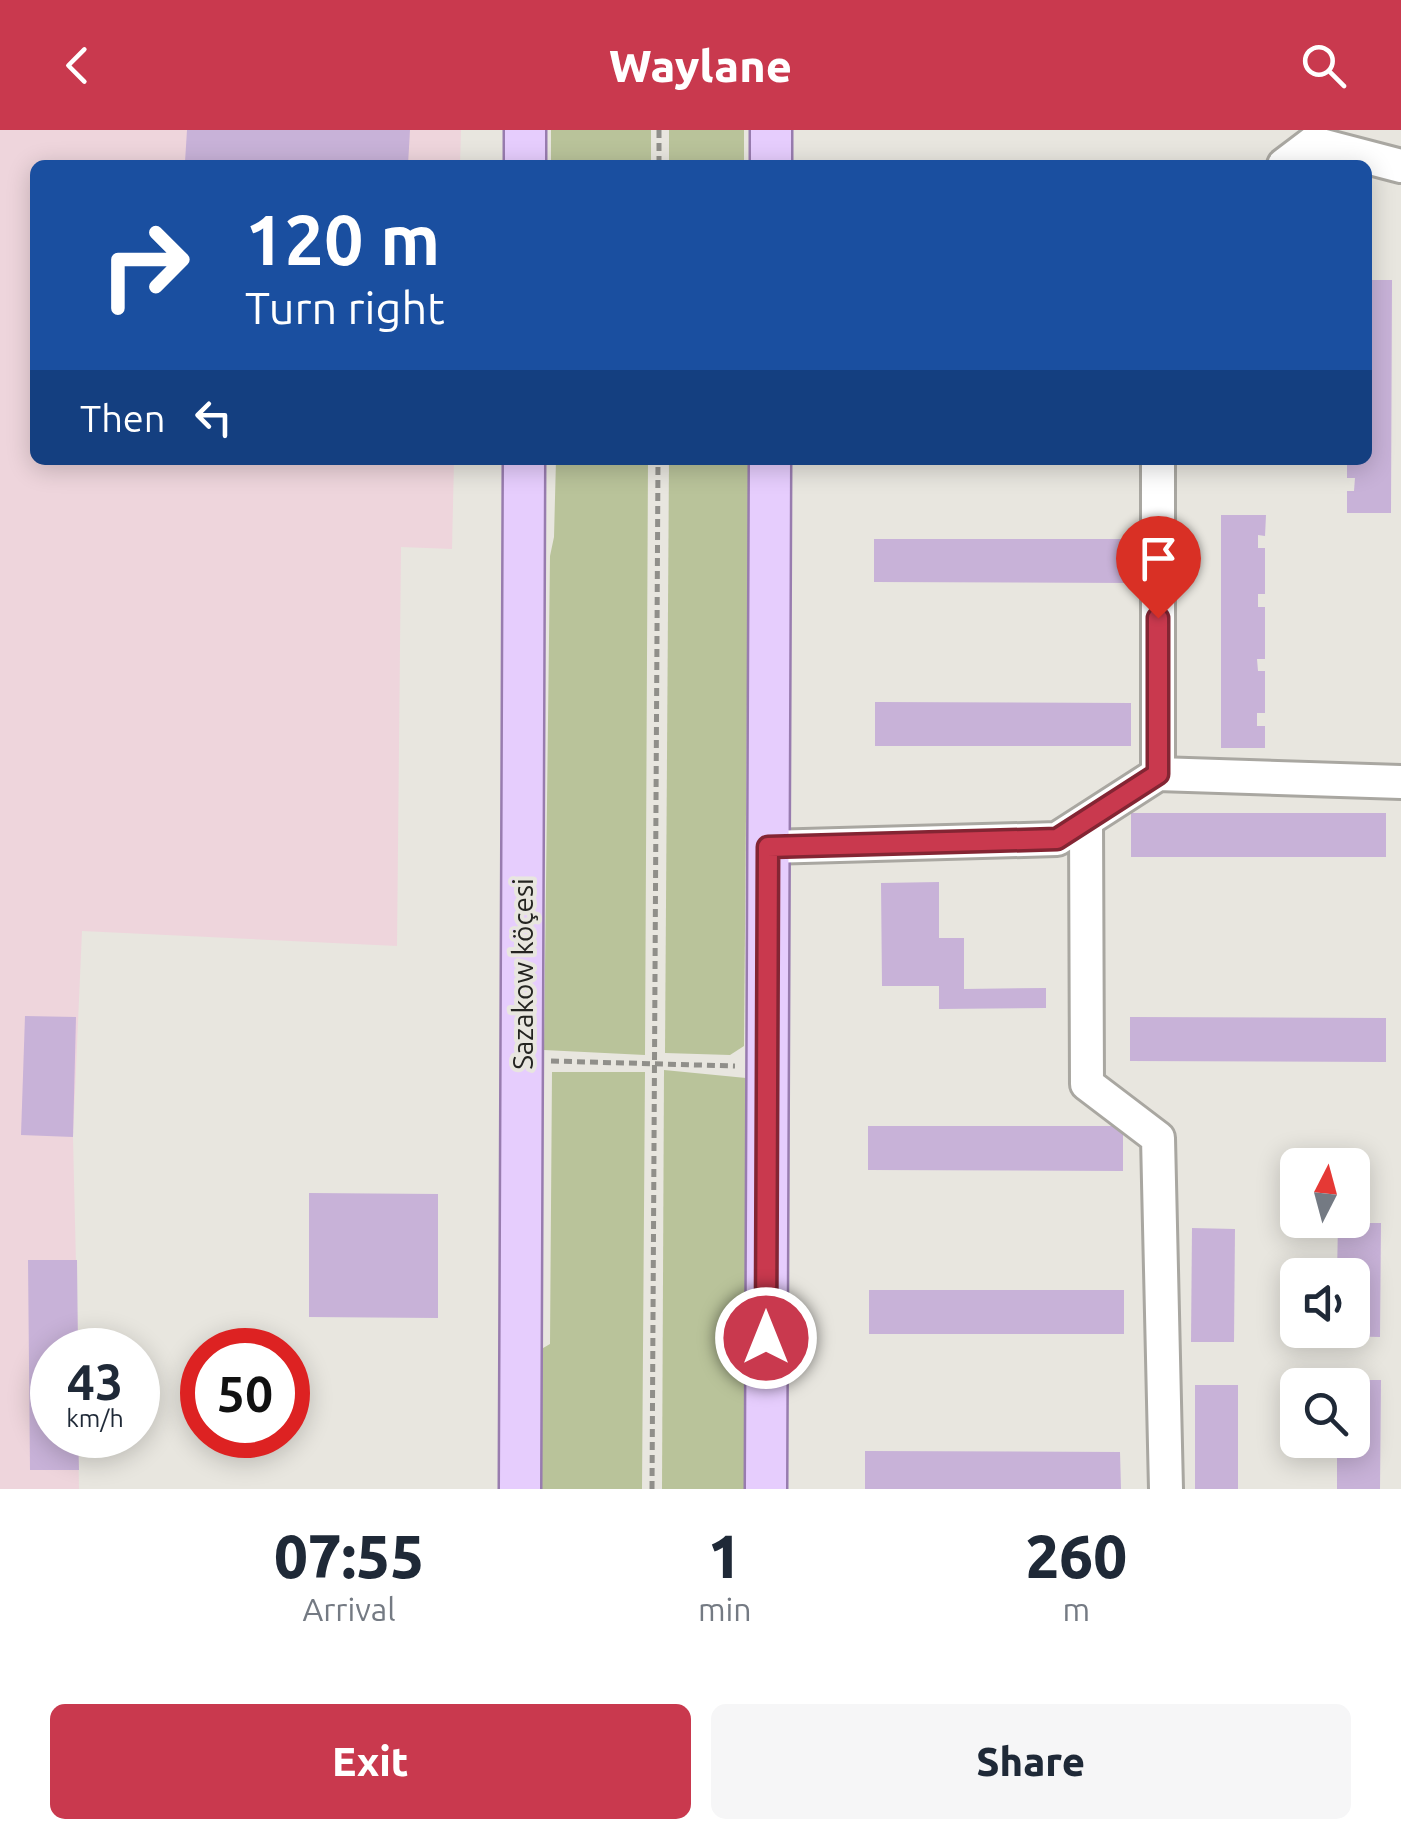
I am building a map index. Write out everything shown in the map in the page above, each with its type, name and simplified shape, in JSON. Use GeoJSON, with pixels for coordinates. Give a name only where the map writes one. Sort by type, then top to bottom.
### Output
{"type":"FeatureCollection","features":[{"type":"Feature","properties":{"kind":"main road"},"geometry":{"type":"LineString","coordinates":[[525,130],[525,160]]}},
{"type":"Feature","properties":{"kind":"main road"},"geometry":{"type":"LineString","coordinates":[[771,130],[771,160]]}},
{"type":"Feature","properties":{"kind":"main road","name":"Sazakow köçesi"},"geometry":{"type":"LineString","coordinates":[[520,1489],[524,465]]}},
{"type":"Feature","properties":{"kind":"main road"},"geometry":{"type":"LineString","coordinates":[[766,1489],[770,465]]}},
{"type":"Feature","properties":{"kind":"street"},"geometry":{"type":"LineString","coordinates":[[1291,160],[1314,143],[1401,166]]}},
{"type":"Feature","properties":{"kind":"street"},"geometry":{"type":"LineString","coordinates":[[1158,465],[1158,774]]}},
{"type":"Feature","properties":{"kind":"street"},"geometry":{"type":"LineString","coordinates":[[768,847],[1057,839],[1158,774],[1401,782]]}},
{"type":"Feature","properties":{"kind":"street"},"geometry":{"type":"LineString","coordinates":[[1086,821],[1087,1084],[1158,1138],[1166,1489]]}},
{"type":"Feature","properties":{"kind":"path"},"geometry":{"type":"LineString","coordinates":[[659,130],[659,160]]}},
{"type":"Feature","properties":{"kind":"path"},"geometry":{"type":"LineString","coordinates":[[652,1489],[658,465]]}},
{"type":"Feature","properties":{"kind":"path"},"geometry":{"type":"LineString","coordinates":[[548,1061],[742,1066]]}},
{"type":"Feature","properties":{"kind":"shaded area"},"geometry":{"type":"Polygon","coordinates":[[[0,130],[461,130],[460,160],[30,160],[30,465],[454,465],[452,549],[401,547],[397,946],[82,931],[73,1137],[77,1328],[30,1328],[30,1458],[78,1458],[79,1489],[0,1489],[0,130]]]}},
{"type":"Feature","properties":{"kind":"green space"},"geometry":{"type":"Polygon","coordinates":[[[551,130],[651,130],[651,160],[551,160],[551,130]]]}},
{"type":"Feature","properties":{"kind":"green space"},"geometry":{"type":"Polygon","coordinates":[[[669,130],[744,130],[744,160],[669,160],[669,130]]]}},
{"type":"Feature","properties":{"kind":"green space"},"geometry":{"type":"Polygon","coordinates":[[[556,465],[648,465],[645,1055],[544,1050],[550,556],[556,465]]]}},
{"type":"Feature","properties":{"kind":"green space"},"geometry":{"type":"Polygon","coordinates":[[[669,465],[749,465],[744,1046],[730,1055],[665,1053],[669,465]]]}},
{"type":"Feature","properties":{"kind":"green space"},"geometry":{"type":"Polygon","coordinates":[[[664,1070],[746,1078],[746,1489],[662,1489],[664,1070]]]}},
{"type":"Feature","properties":{"kind":"green space"},"geometry":{"type":"Polygon","coordinates":[[[552,1072],[645,1072],[642,1489],[536,1489],[538,1351],[550,1344],[552,1072]]]}},
{"type":"Feature","properties":{"kind":"building"},"geometry":{"type":"Polygon","coordinates":[[[187,130],[410,130],[408,160],[185,160],[187,130]]]}},
{"type":"Feature","properties":{"kind":"building"},"geometry":{"type":"Polygon","coordinates":[[[1372,280],[1392,280],[1391,513],[1347,513],[1347,491],[1354,491],[1355,478],[1347,478],[1347,465],[1372,465],[1372,280]]]}},
{"type":"Feature","properties":{"kind":"building"},"geometry":{"type":"Polygon","coordinates":[[[1221,515],[1266,515],[1265,536],[1258,535],[1258,548],[1265,548],[1265,594],[1258,594],[1258,607],[1265,607],[1265,659],[1257,659],[1258,671],[1265,671],[1265,713],[1257,713],[1257,726],[1265,726],[1265,748],[1221,748],[1221,515]]]}},
{"type":"Feature","properties":{"kind":"building"},"geometry":{"type":"Polygon","coordinates":[[[874,539],[1130,539],[1130,583],[874,582],[874,539]]]}},
{"type":"Feature","properties":{"kind":"building"},"geometry":{"type":"Polygon","coordinates":[[[875,702],[1131,703],[1131,746],[875,746],[875,702]]]}},
{"type":"Feature","properties":{"kind":"building"},"geometry":{"type":"Polygon","coordinates":[[[1131,813],[1386,813],[1386,857],[1131,857],[1131,813]]]}},
{"type":"Feature","properties":{"kind":"building"},"geometry":{"type":"Polygon","coordinates":[[[939,882],[939,938],[964,938],[964,989],[1046,988],[1046,1008],[939,1009],[939,986],[882,986],[881,883],[939,882]]]}},
{"type":"Feature","properties":{"kind":"building"},"geometry":{"type":"Polygon","coordinates":[[[25,1016],[76,1017],[73,1137],[21,1135],[25,1016]]]}},
{"type":"Feature","properties":{"kind":"building"},"geometry":{"type":"Polygon","coordinates":[[[1130,1017],[1386,1018],[1386,1062],[1130,1061],[1130,1017]]]}},
{"type":"Feature","properties":{"kind":"building"},"geometry":{"type":"Polygon","coordinates":[[[868,1126],[1123,1126],[1123,1171],[868,1170],[868,1126]]]}},
{"type":"Feature","properties":{"kind":"building"},"geometry":{"type":"Polygon","coordinates":[[[309,1193],[438,1194],[438,1318],[309,1317],[309,1193]]]}},
{"type":"Feature","properties":{"kind":"building"},"geometry":{"type":"Polygon","coordinates":[[[1370,1223],[1381,1223],[1380,1337],[1370,1337],[1370,1258],[1337,1258],[1338,1238],[1370,1238],[1370,1223]]]}},
{"type":"Feature","properties":{"kind":"building"},"geometry":{"type":"Polygon","coordinates":[[[1192,1228],[1235,1229],[1234,1342],[1191,1342],[1192,1228]]]}},
{"type":"Feature","properties":{"kind":"building"},"geometry":{"type":"Polygon","coordinates":[[[28,1260],[77,1260],[78,1328],[30,1328],[30,1458],[79,1458],[79,1470],[30,1470],[28,1260]]]}},
{"type":"Feature","properties":{"kind":"building"},"geometry":{"type":"Polygon","coordinates":[[[869,1290],[1124,1290],[1124,1334],[869,1334],[869,1290]]]}},
{"type":"Feature","properties":{"kind":"building"},"geometry":{"type":"Polygon","coordinates":[[[1370,1380],[1381,1380],[1380,1489],[1337,1489],[1337,1458],[1370,1458],[1370,1380]]]}},
{"type":"Feature","properties":{"kind":"building"},"geometry":{"type":"Polygon","coordinates":[[[1195,1385],[1238,1385],[1238,1489],[1195,1489],[1195,1385]]]}},
{"type":"Feature","properties":{"kind":"building"},"geometry":{"type":"Polygon","coordinates":[[[865,1451],[1120,1452],[1121,1489],[865,1489],[865,1451]]]}},
{"type":"Feature","properties":{"kind":"route"},"geometry":{"type":"LineString","coordinates":[[766,1338],[768,847],[1057,839],[1158,774],[1158,618]]}}]}
